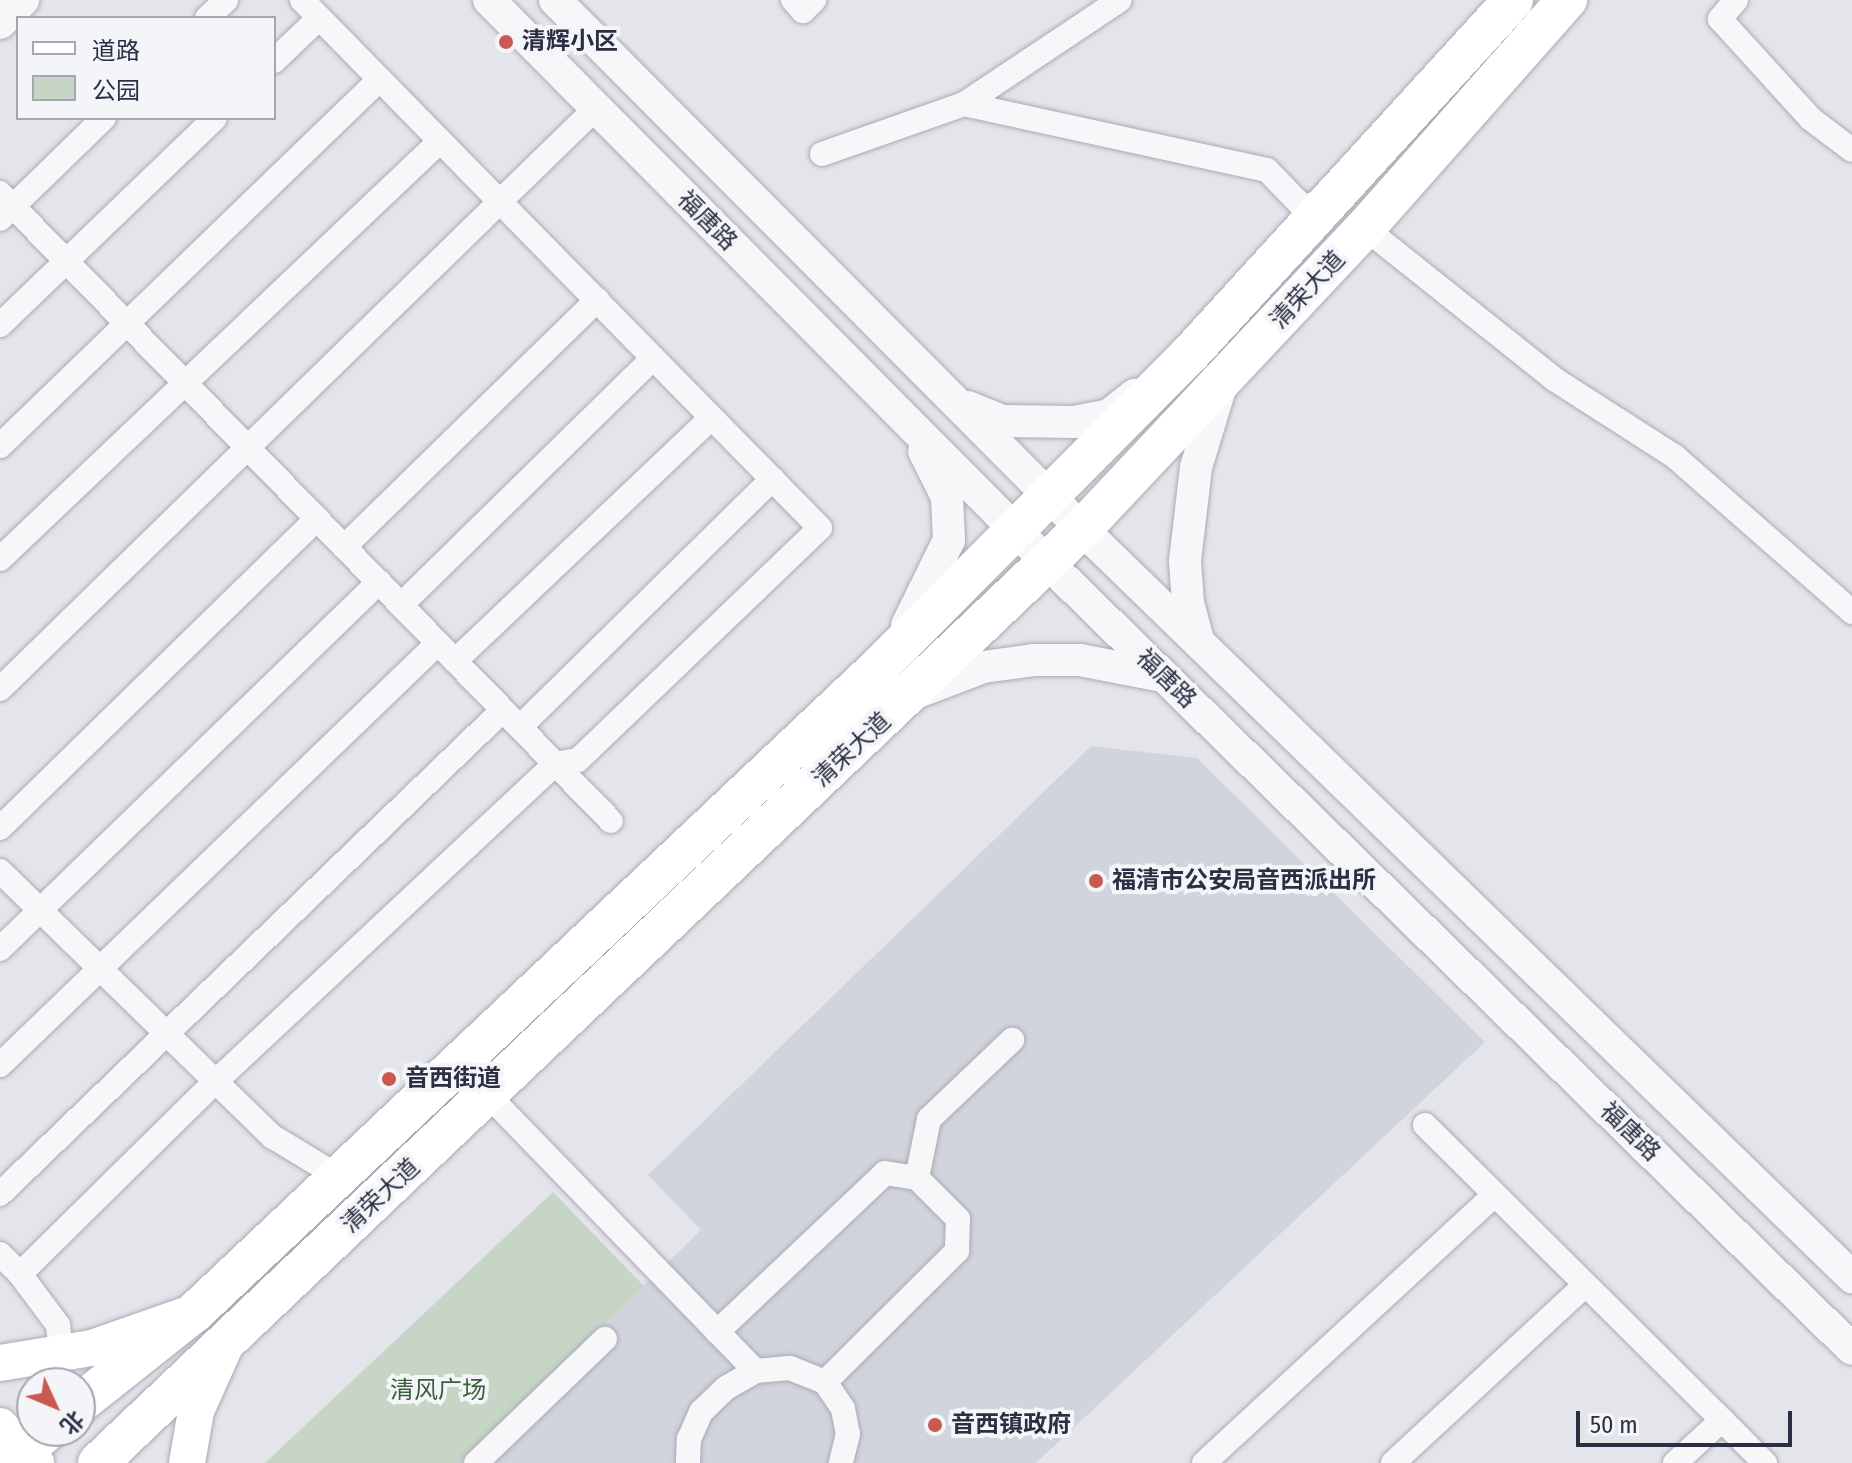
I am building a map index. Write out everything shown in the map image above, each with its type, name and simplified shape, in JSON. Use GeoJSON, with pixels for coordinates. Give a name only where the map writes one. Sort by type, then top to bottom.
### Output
{"type":"FeatureCollection","features":[{"type":"Feature","properties":{"kind":"main road","name":"清荣大道"},"geometry":{"type":"LineString","coordinates":[[96,1390],[196,1311],[881,665],[1190,354],[1513,0]]}},
{"type":"Feature","properties":{"kind":"main road","name":"清荣大道"},"geometry":{"type":"LineString","coordinates":[[98,1463],[1048,563],[1223,383],[1567,0]]}},
{"type":"Feature","properties":{"kind":"main road"},"geometry":{"type":"LineString","coordinates":[[0,1363],[61,1355],[196,1311]]}},
{"type":"Feature","properties":{"kind":"main road"},"geometry":{"type":"LineString","coordinates":[[187,1463],[196,1411],[226,1342]]}},
{"type":"Feature","properties":{"kind":"street"},"geometry":{"type":"LineString","coordinates":[[0,23],[23,0]]}},
{"type":"Feature","properties":{"kind":"street"},"geometry":{"type":"LineString","coordinates":[[209,16],[226,0]]}},
{"type":"Feature","properties":{"kind":"street"},"geometry":{"type":"LineString","coordinates":[[20,1274],[213,1084],[555,764],[578,760],[820,528],[302,0]]}},
{"type":"Feature","properties":{"kind":"street","name":"福唐路"},"geometry":{"type":"LineString","coordinates":[[489,0],[1048,563],[1852,1349]]}},
{"type":"Feature","properties":{"kind":"street","name":"福唐路"},"geometry":{"type":"LineString","coordinates":[[555,0],[1082,529],[1852,1277]]}},
{"type":"Feature","properties":{"kind":"street"},"geometry":{"type":"LineString","coordinates":[[793,0],[803,11],[814,0]]}},
{"type":"Feature","properties":{"kind":"street"},"geometry":{"type":"LineString","coordinates":[[822,154],[964,104],[1120,0]]}},
{"type":"Feature","properties":{"kind":"street"},"geometry":{"type":"LineString","coordinates":[[1736,0],[1720,19],[1811,119],[1852,150]]}},
{"type":"Feature","properties":{"kind":"street"},"geometry":{"type":"LineString","coordinates":[[276,59],[319,18]]}},
{"type":"Feature","properties":{"kind":"street"},"geometry":{"type":"LineString","coordinates":[[0,446],[380,79]]}},
{"type":"Feature","properties":{"kind":"street"},"geometry":{"type":"LineString","coordinates":[[964,104],[1267,170],[1303,207],[1333,198]]}},
{"type":"Feature","properties":{"kind":"street"},"geometry":{"type":"LineString","coordinates":[[0,689],[596,108]]}},
{"type":"Feature","properties":{"kind":"street"},"geometry":{"type":"LineString","coordinates":[[102,120],[4,206],[67,262],[611,821]]}},
{"type":"Feature","properties":{"kind":"street"},"geometry":{"type":"LineString","coordinates":[[0,325],[213,120]]}},
{"type":"Feature","properties":{"kind":"street"},"geometry":{"type":"LineString","coordinates":[[0,559],[440,141]]}},
{"type":"Feature","properties":{"kind":"street"},"geometry":{"type":"LineString","coordinates":[[1365,228],[1554,379],[1674,456],[1852,612]]}},
{"type":"Feature","properties":{"kind":"street"},"geometry":{"type":"LineString","coordinates":[[344,547],[597,300]]}},
{"type":"Feature","properties":{"kind":"street"},"geometry":{"type":"LineString","coordinates":[[950,398],[1003,421],[1074,422],[1109,415],[1190,354]]}},
{"type":"Feature","properties":{"kind":"street"},"geometry":{"type":"LineString","coordinates":[[401,605],[653,358]]}},
{"type":"Feature","properties":{"kind":"street"},"geometry":{"type":"LineString","coordinates":[[1199,643],[1188,603],[1185,561],[1196,467],[1223,383]]}},
{"type":"Feature","properties":{"kind":"street"},"geometry":{"type":"LineString","coordinates":[[0,1065],[98,970],[446,652],[711,418]]}},
{"type":"Feature","properties":{"kind":"street"},"geometry":{"type":"LineString","coordinates":[[881,665],[915,612],[949,540],[947,497],[914,430]]}},
{"type":"Feature","properties":{"kind":"street"},"geometry":{"type":"LineString","coordinates":[[0,1194],[163,1035],[772,479]]}},
{"type":"Feature","properties":{"kind":"street"},"geometry":{"type":"LineString","coordinates":[[0,828],[317,519]]}},
{"type":"Feature","properties":{"kind":"street"},"geometry":{"type":"LineString","coordinates":[[0,949],[379,582]]}},
{"type":"Feature","properties":{"kind":"street"},"geometry":{"type":"LineString","coordinates":[[909,696],[983,667],[1034,660],[1080,660],[1165,677]]}},
{"type":"Feature","properties":{"kind":"street"},"geometry":{"type":"LineString","coordinates":[[0,871],[213,1084],[273,1137],[339,1177]]}},
{"type":"Feature","properties":{"kind":"street"},"geometry":{"type":"LineString","coordinates":[[917,1178],[929,1119],[1012,1040]]}},
{"type":"Feature","properties":{"kind":"street"},"geometry":{"type":"LineString","coordinates":[[488,1095],[755,1371]]}},
{"type":"Feature","properties":{"kind":"street"},"geometry":{"type":"LineString","coordinates":[[1425,1125],[1493,1196],[1765,1463]]}},
{"type":"Feature","properties":{"kind":"street"},"geometry":{"type":"LineString","coordinates":[[717,1332],[885,1173],[917,1178],[958,1219],[957,1251],[825,1382]]}},
{"type":"Feature","properties":{"kind":"street"},"geometry":{"type":"LineString","coordinates":[[1204,1463],[1493,1196]]}},
{"type":"Feature","properties":{"kind":"street"},"geometry":{"type":"LineString","coordinates":[[0,1254],[20,1274],[58,1325],[61,1355]]}},
{"type":"Feature","properties":{"kind":"street"},"geometry":{"type":"LineString","coordinates":[[1393,1463],[1585,1285]]}},
{"type":"Feature","properties":{"kind":"street"},"geometry":{"type":"LineString","coordinates":[[476,1463],[605,1339]]}},
{"type":"Feature","properties":{"kind":"street"},"geometry":{"type":"LineString","coordinates":[[688,1463],[689,1439],[701,1412],[726,1388],[755,1371],[790,1368],[825,1382],[843,1409],[848,1434],[841,1463]]}},
{"type":"Feature","properties":{"kind":"street"},"geometry":{"type":"LineString","coordinates":[[1675,1463],[1722,1420]]}},
{"type":"Feature","properties":{"kind":"shaded area"},"geometry":{"type":"Polygon","coordinates":[[[1091,746],[1197,758],[1485,1042],[1036,1463],[460,1463],[701,1230],[648,1175],[1091,746]]]}},
{"type":"Feature","properties":{"kind":"green space","name":"清风广场"},"geometry":{"type":"Polygon","coordinates":[[[553,1192],[644,1286],[460,1463],[265,1463],[553,1192]]]}},
{"type":"Feature","properties":{"kind":"place","name":"清辉小区"},"geometry":{"type":"Point","coordinates":[506,42]}},
{"type":"Feature","properties":{"kind":"place","name":"福清市公安局音西派出所"},"geometry":{"type":"Point","coordinates":[1096,881]}},
{"type":"Feature","properties":{"kind":"place","name":"音西街道"},"geometry":{"type":"Point","coordinates":[389,1079]}},
{"type":"Feature","properties":{"kind":"place","name":"音西镇政府"},"geometry":{"type":"Point","coordinates":[935,1425]}}]}
